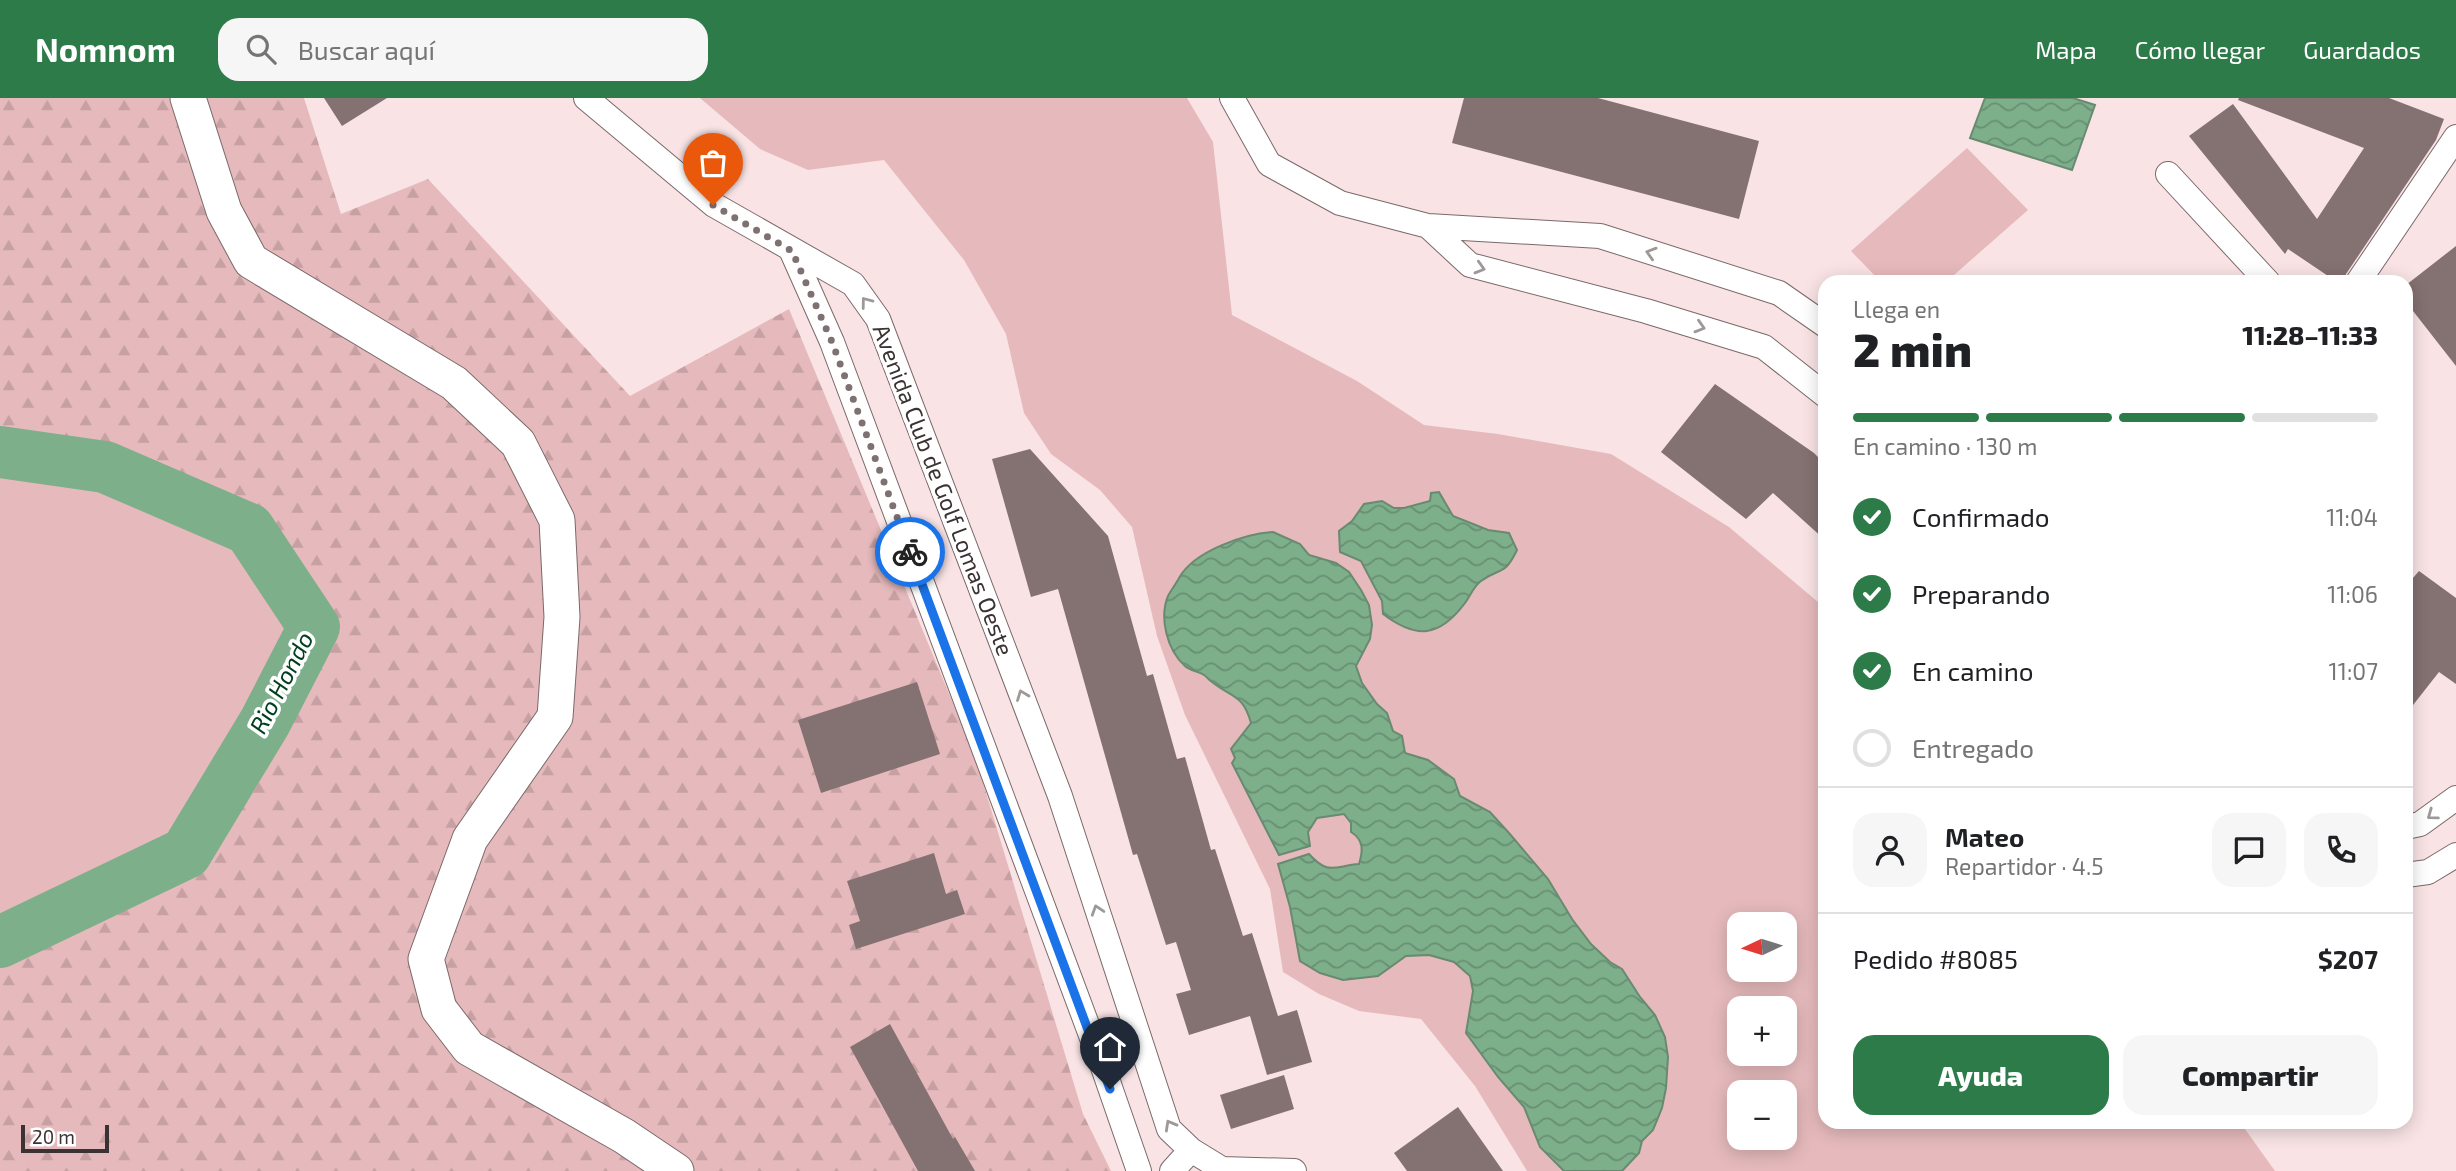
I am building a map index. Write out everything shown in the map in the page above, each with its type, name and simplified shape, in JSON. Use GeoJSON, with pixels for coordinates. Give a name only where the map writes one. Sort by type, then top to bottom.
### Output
{"type":"FeatureCollection","features":[{"type":"Feature","properties":{"kind":"main road"},"geometry":{"type":"LineString","coordinates":[[188,98],[224,211],[251,261],[454,383],[518,443],[557,520],[562,617],[555,717],[470,839],[426,959],[439,1009],[469,1048],[624,1136],[677,1171]]}},
{"type":"Feature","properties":{"kind":"street","name":"Avenida Club de Golf Lomas Oeste"},"geometry":{"type":"LineString","coordinates":[[586,98],[713,205],[853,285],[878,319],[1060,796],[1169,1129],[1191,1150],[1222,1169],[1294,1171]]}},
{"type":"Feature","properties":{"kind":"street"},"geometry":{"type":"LineString","coordinates":[[1232,98],[1269,164],[1340,203],[1428,226],[1600,236],[1779,293],[1818,320]]}},
{"type":"Feature","properties":{"kind":"street"},"geometry":{"type":"LineString","coordinates":[[2363,275],[2456,137]]}},
{"type":"Feature","properties":{"kind":"street"},"geometry":{"type":"LineString","coordinates":[[2168,174],[2262,275]]}},
{"type":"Feature","properties":{"kind":"street"},"geometry":{"type":"LineString","coordinates":[[1428,226],[1469,265],[1646,311],[1764,347],[1818,389]]}},
{"type":"Feature","properties":{"kind":"street"},"geometry":{"type":"LineString","coordinates":[[792,251],[842,368],[1139,1171]]}},
{"type":"Feature","properties":{"kind":"street"},"geometry":{"type":"LineString","coordinates":[[2413,826],[2420,824],[2456,798]]}},
{"type":"Feature","properties":{"kind":"street"},"geometry":{"type":"LineString","coordinates":[[2413,874],[2428,872],[2456,855]]}},
{"type":"Feature","properties":{"kind":"street"},"geometry":{"type":"LineString","coordinates":[[1172,1171],[1191,1150]]}},
{"type":"Feature","properties":{"kind":"green space"},"geometry":{"type":"Polygon","coordinates":[[[0,98],[304,98],[341,214],[428,179],[630,396],[789,309],[975,756],[1083,1114],[1111,1171],[0,1171],[0,924],[174,841],[249,715],[295,628],[237,541],[100,483],[0,469],[0,98]]]}},
{"type":"Feature","properties":{"kind":"green space"},"geometry":{"type":"Polygon","coordinates":[[[700,98],[1187,98],[1213,142],[1232,315],[1357,381],[1424,425],[1498,434],[1611,454],[1729,527],[1818,602],[1818,1129],[2245,1129],[2275,1171],[1527,1171],[1475,1086],[1421,1019],[1359,1011],[1319,994],[1283,972],[1270,889],[1185,715],[1157,636],[1132,527],[1100,490],[1051,454],[1024,413],[1006,334],[964,260],[884,160],[808,170],[760,149],[700,98]]]}},
{"type":"Feature","properties":{"kind":"green space"},"geometry":{"type":"Polygon","coordinates":[[[1967,148],[2028,210],[1954,275],[1874,275],[1851,251],[1967,148]]]}},
{"type":"Feature","properties":{"kind":"green space"},"geometry":{"type":"Polygon","coordinates":[[[0,469],[100,483],[237,541],[295,628],[249,715],[174,841],[0,924],[0,469]]]}},
{"type":"Feature","properties":{"kind":"water"},"geometry":{"type":"Polygon","coordinates":[[[1985,98],[2073,98],[2095,105],[2072,170],[1970,138],[1985,98]]]}},
{"type":"Feature","properties":{"kind":"water"},"geometry":{"type":"Polygon","coordinates":[[[1439,492],[1453,516],[1488,530],[1509,533],[1517,550],[1505,568],[1487,577],[1474,588],[1465,603],[1446,623],[1427,631],[1417,631],[1406,628],[1383,614],[1382,601],[1361,561],[1340,552],[1339,531],[1352,521],[1364,504],[1382,501],[1394,508],[1404,508],[1430,501],[1431,493],[1439,492]]]}},
{"type":"Feature","properties":{"kind":"water"},"geometry":{"type":"Polygon","coordinates":[[[1273,532],[1300,544],[1309,555],[1336,563],[1349,572],[1369,605],[1372,625],[1370,639],[1356,666],[1362,683],[1387,713],[1393,731],[1402,736],[1405,753],[1428,760],[1454,779],[1460,796],[1490,812],[1548,879],[1591,944],[1622,969],[1655,1015],[1665,1037],[1668,1057],[1662,1108],[1653,1130],[1642,1141],[1639,1153],[1622,1171],[1564,1171],[1540,1147],[1524,1107],[1466,1033],[1473,991],[1470,976],[1454,962],[1429,955],[1406,956],[1378,976],[1343,980],[1320,973],[1300,961],[1290,907],[1278,864],[1309,854],[1322,865],[1332,868],[1359,864],[1362,850],[1360,842],[1351,832],[1351,823],[1344,814],[1317,818],[1308,832],[1310,846],[1279,855],[1232,763],[1235,758],[1231,749],[1251,723],[1248,714],[1236,698],[1204,675],[1187,668],[1179,659],[1169,643],[1164,614],[1168,596],[1186,568],[1196,560],[1234,540],[1273,532]]]}},
{"type":"Feature","properties":{"kind":"building"},"geometry":{"type":"Polygon","coordinates":[[[324,98],[387,98],[342,126],[324,98]]]}},
{"type":"Feature","properties":{"kind":"building"},"geometry":{"type":"Polygon","coordinates":[[[1464,98],[1598,98],[1759,141],[1739,219],[1452,143],[1464,98]]]}},
{"type":"Feature","properties":{"kind":"building"},"geometry":{"type":"Polygon","coordinates":[[[2389,98],[2444,119],[2436,140],[2346,275],[2327,275],[2288,249],[2285,254],[2189,136],[2233,104],[2317,219],[2364,148],[2238,100],[2389,98]]]}},
{"type":"Feature","properties":{"kind":"building"},"geometry":{"type":"Polygon","coordinates":[[[2456,246],[2456,366],[2413,311],[2413,280],[2456,246]]]}},
{"type":"Feature","properties":{"kind":"building"},"geometry":{"type":"Polygon","coordinates":[[[1715,384],[1818,457],[1818,534],[1773,493],[1746,519],[1661,452],[1715,384]]]}},
{"type":"Feature","properties":{"kind":"building"},"geometry":{"type":"Polygon","coordinates":[[[1030,449],[1108,536],[1147,676],[1153,674],[1177,759],[1185,757],[1211,850],[1215,849],[1243,936],[1252,933],[1278,1016],[1297,1010],[1312,1062],[1267,1075],[1250,1016],[1189,1035],[1176,994],[1191,990],[1176,942],[1166,945],[1137,854],[1133,855],[1058,589],[1031,597],[992,459],[1030,449]]]}},
{"type":"Feature","properties":{"kind":"building"},"geometry":{"type":"Polygon","coordinates":[[[2419,571],[2456,598],[2456,684],[2439,672],[2413,705],[2413,578],[2419,571]]]}},
{"type":"Feature","properties":{"kind":"building"},"geometry":{"type":"Polygon","coordinates":[[[917,682],[940,754],[821,793],[798,720],[917,682]]]}},
{"type":"Feature","properties":{"kind":"building"},"geometry":{"type":"Polygon","coordinates":[[[934,853],[946,894],[957,890],[965,914],[856,949],[849,925],[860,921],[847,881],[934,853]]]}},
{"type":"Feature","properties":{"kind":"building"},"geometry":{"type":"Polygon","coordinates":[[[890,1024],[953,1139],[955,1137],[975,1171],[918,1171],[850,1047],[890,1024]]]}},
{"type":"Feature","properties":{"kind":"building"},"geometry":{"type":"Polygon","coordinates":[[[1284,1075],[1294,1109],[1231,1129],[1220,1095],[1284,1075]]]}},
{"type":"Feature","properties":{"kind":"building"},"geometry":{"type":"Polygon","coordinates":[[[1458,1107],[1503,1171],[1407,1171],[1394,1153],[1458,1107]]]}},
{"type":"Feature","properties":{"kind":"waterway","name":"Rio Hondo"},"geometry":{"type":"LineString","coordinates":[[0,452],[105,467],[249,529],[314,627],[265,722],[186,853],[0,942]]}},
{"type":"Feature","properties":{"kind":"way so far"},"geometry":{"type":"LineString","coordinates":[[713,205],[792,251],[832,342],[910,552]]}},
{"type":"Feature","properties":{"kind":"route"},"geometry":{"type":"LineString","coordinates":[[910,552],[1110,1089]]}}]}
